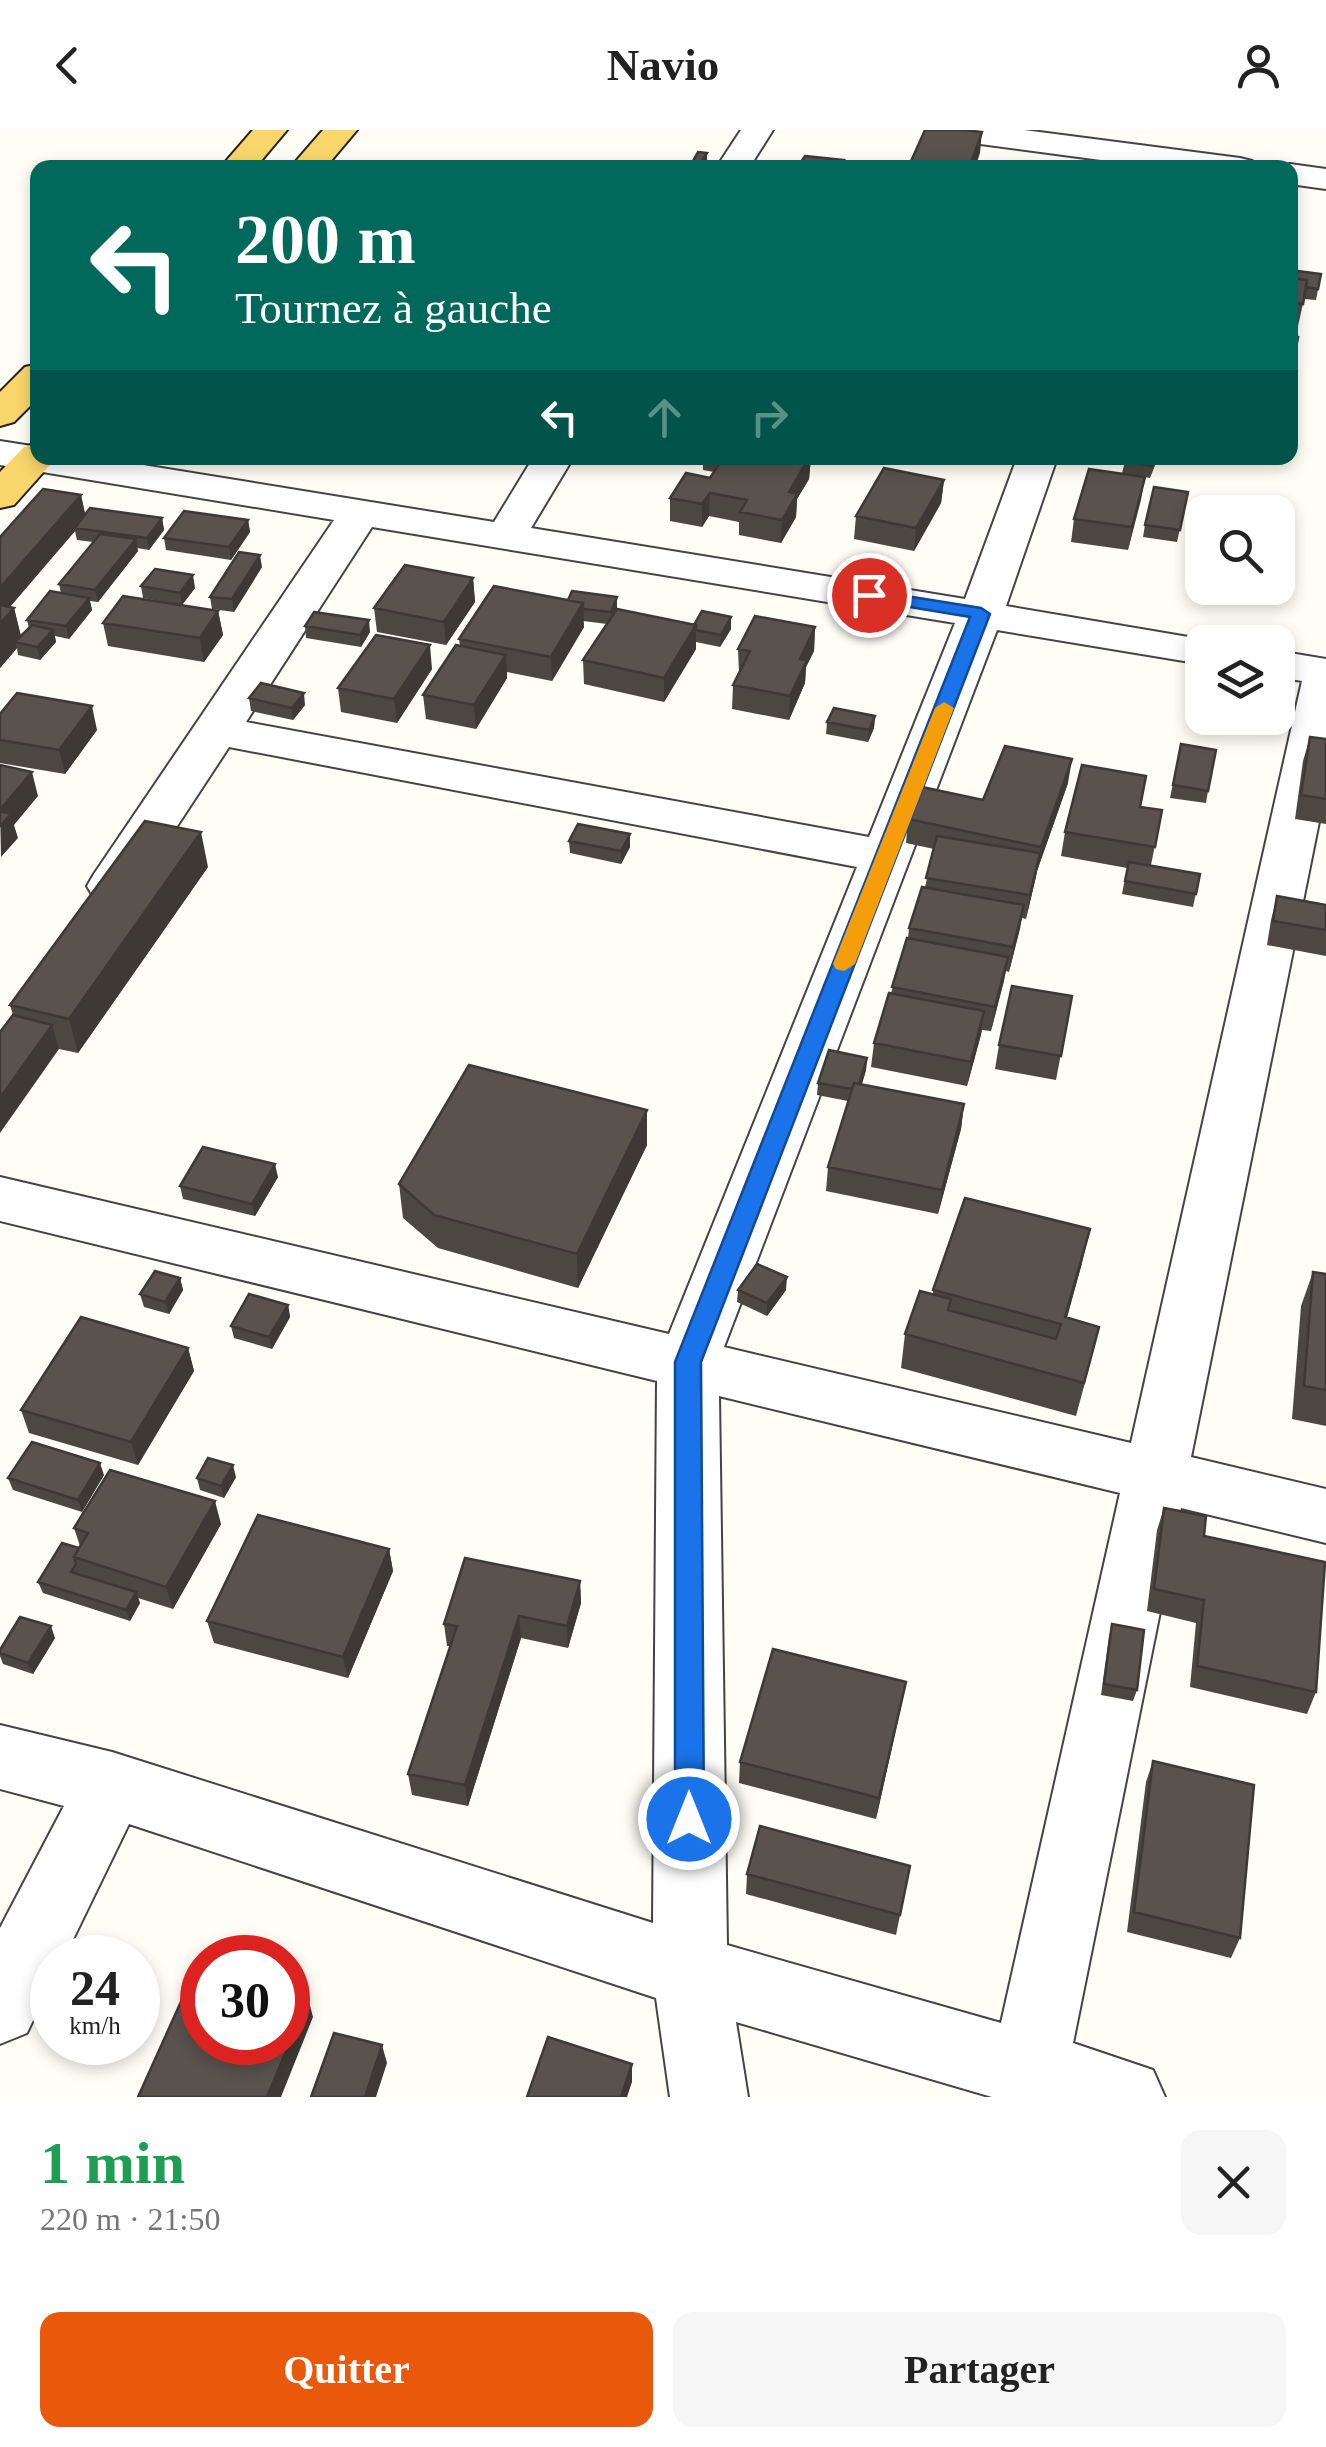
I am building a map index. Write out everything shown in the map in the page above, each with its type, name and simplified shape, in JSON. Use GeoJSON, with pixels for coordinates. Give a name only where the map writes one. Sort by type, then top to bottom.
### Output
{"type":"FeatureCollection","features":[{"type":"Feature","properties":{"kind":"main road"},"geometry":{"type":"LineString","coordinates":[[244,160],[272,130]]}},
{"type":"Feature","properties":{"kind":"main road"},"geometry":{"type":"LineString","coordinates":[[313,160],[341,130]]}},
{"type":"Feature","properties":{"kind":"main road"},"geometry":{"type":"LineString","coordinates":[[0,414],[30,383]]}},
{"type":"Feature","properties":{"kind":"main road"},"geometry":{"type":"LineString","coordinates":[[0,496],[24,456]]}},
{"type":"Feature","properties":{"kind":"street"},"geometry":{"type":"LineString","coordinates":[[737,160],[757,130]]}},
{"type":"Feature","properties":{"kind":"street"},"geometry":{"type":"LineString","coordinates":[[950,130],[1149,151],[1197,160]]}},
{"type":"Feature","properties":{"kind":"street"},"geometry":{"type":"LineString","coordinates":[[1298,175],[1326,179]]}},
{"type":"Feature","properties":{"kind":"street"},"geometry":{"type":"LineString","coordinates":[[77,465],[1185,648]]}},
{"type":"Feature","properties":{"kind":"street"},"geometry":{"type":"LineString","coordinates":[[505,537],[549,465]]}},
{"type":"Feature","properties":{"kind":"street"},"geometry":{"type":"LineString","coordinates":[[709,2097],[690,1972],[688,1362],[981,614],[1035,465]]}},
{"type":"Feature","properties":{"kind":"street"},"geometry":{"type":"LineString","coordinates":[[87,922],[360,513]]}},
{"type":"Feature","properties":{"kind":"street"},"geometry":{"type":"LineString","coordinates":[[1030,2067],[1326,674],[1295,668]]}},
{"type":"Feature","properties":{"kind":"street"},"geometry":{"type":"LineString","coordinates":[[217,731],[886,856]]}},
{"type":"Feature","properties":{"kind":"street"},"geometry":{"type":"LineString","coordinates":[[0,1199],[1326,1516]]}},
{"type":"Feature","properties":{"kind":"street"},"geometry":{"type":"LineString","coordinates":[[0,1757],[112,1785],[690,1972],[1126,2097]]}},
{"type":"Feature","properties":{"kind":"street"},"geometry":{"type":"LineString","coordinates":[[0,2006],[112,1785]]}},
{"type":"Feature","properties":{"kind":"building"},"geometry":{"type":"Polygon","coordinates":[[[925,130],[982,132],[972,160],[912,160],[925,130]]]}},
{"type":"Feature","properties":{"kind":"building"},"geometry":{"type":"Polygon","coordinates":[[[698,152],[707,153],[702,160],[694,160],[698,152]]]}},
{"type":"Feature","properties":{"kind":"building"},"geometry":{"type":"Polygon","coordinates":[[[805,156],[844,160],[802,160],[805,156]]]}},
{"type":"Feature","properties":{"kind":"building"},"geometry":{"type":"Polygon","coordinates":[[[1298,271],[1321,274],[1318,289],[1306,287],[1307,280],[1298,279],[1298,271]]]}},
{"type":"Feature","properties":{"kind":"building"},"geometry":{"type":"Polygon","coordinates":[[[1298,279],[1307,280],[1303,304],[1298,303],[1298,279]]]}},
{"type":"Feature","properties":{"kind":"building"},"geometry":{"type":"Polygon","coordinates":[[[718,465],[805,465],[789,492],[797,494],[782,520],[740,512],[747,500],[710,493],[702,504],[670,498],[686,473],[710,478],[718,465]]]}},
{"type":"Feature","properties":{"kind":"building"},"geometry":{"type":"Polygon","coordinates":[[[884,468],[944,480],[916,528],[856,516],[884,468]]]}},
{"type":"Feature","properties":{"kind":"building"},"geometry":{"type":"Polygon","coordinates":[[[1089,469],[1145,477],[1132,527],[1074,519],[1089,469]]]}},
{"type":"Feature","properties":{"kind":"building"},"geometry":{"type":"Polygon","coordinates":[[[1154,487],[1188,492],[1180,530],[1145,525],[1154,487]]]}},
{"type":"Feature","properties":{"kind":"building"},"geometry":{"type":"Polygon","coordinates":[[[43,489],[81,495],[0,588],[0,537],[43,489]]]}},
{"type":"Feature","properties":{"kind":"building"},"geometry":{"type":"Polygon","coordinates":[[[90,508],[162,518],[147,538],[75,528],[90,508]]]}},
{"type":"Feature","properties":{"kind":"building"},"geometry":{"type":"Polygon","coordinates":[[[184,511],[248,520],[229,547],[164,538],[184,511]]]}},
{"type":"Feature","properties":{"kind":"building"},"geometry":{"type":"Polygon","coordinates":[[[100,534],[136,539],[95,590],[59,584],[100,534]]]}},
{"type":"Feature","properties":{"kind":"building"},"geometry":{"type":"Polygon","coordinates":[[[239,552],[260,555],[232,599],[210,597],[239,552]]]}},
{"type":"Feature","properties":{"kind":"building"},"geometry":{"type":"Polygon","coordinates":[[[405,565],[473,578],[444,622],[374,608],[405,565]]]}},
{"type":"Feature","properties":{"kind":"building"},"geometry":{"type":"Polygon","coordinates":[[[155,569],[193,575],[180,593],[141,586],[155,569]]]}},
{"type":"Feature","properties":{"kind":"building"},"geometry":{"type":"Polygon","coordinates":[[[494,586],[583,603],[551,657],[459,639],[494,586]]]}},
{"type":"Feature","properties":{"kind":"building"},"geometry":{"type":"Polygon","coordinates":[[[50,591],[89,598],[66,626],[27,620],[50,591]]]}},
{"type":"Feature","properties":{"kind":"building"},"geometry":{"type":"Polygon","coordinates":[[[572,591],[617,597],[611,612],[583,609],[583,603],[568,600],[572,591]]]}},
{"type":"Feature","properties":{"kind":"building"},"geometry":{"type":"Polygon","coordinates":[[[123,596],[218,611],[200,638],[103,623],[123,596]]]}},
{"type":"Feature","properties":{"kind":"building"},"geometry":{"type":"Polygon","coordinates":[[[0,605],[14,608],[0,624],[0,605]]]}},
{"type":"Feature","properties":{"kind":"building"},"geometry":{"type":"Polygon","coordinates":[[[617,609],[696,625],[664,678],[583,660],[617,609]]]}},
{"type":"Feature","properties":{"kind":"building"},"geometry":{"type":"Polygon","coordinates":[[[702,611],[731,617],[721,635],[696,630],[694,625],[702,611]]]}},
{"type":"Feature","properties":{"kind":"building"},"geometry":{"type":"Polygon","coordinates":[[[314,612],[369,620],[360,635],[305,626],[314,612]]]}},
{"type":"Feature","properties":{"kind":"building"},"geometry":{"type":"Polygon","coordinates":[[[755,616],[815,627],[800,659],[807,660],[790,696],[733,685],[750,651],[738,649],[755,616]]]}},
{"type":"Feature","properties":{"kind":"building"},"geometry":{"type":"Polygon","coordinates":[[[32,625],[53,630],[37,647],[15,642],[32,625]]]}},
{"type":"Feature","properties":{"kind":"building"},"geometry":{"type":"Polygon","coordinates":[[[376,635],[430,645],[394,699],[338,688],[376,635]]]}},
{"type":"Feature","properties":{"kind":"building"},"geometry":{"type":"Polygon","coordinates":[[[456,645],[506,655],[474,705],[423,695],[456,645]]]}},
{"type":"Feature","properties":{"kind":"building"},"geometry":{"type":"Polygon","coordinates":[[[261,683],[304,693],[292,708],[249,698],[261,683]]]}},
{"type":"Feature","properties":{"kind":"building"},"geometry":{"type":"Polygon","coordinates":[[[17,693],[92,706],[59,750],[0,740],[0,714],[17,693]]]}},
{"type":"Feature","properties":{"kind":"building"},"geometry":{"type":"Polygon","coordinates":[[[834,708],[875,716],[869,730],[827,722],[834,708]]]}},
{"type":"Feature","properties":{"kind":"building"},"geometry":{"type":"Polygon","coordinates":[[[1310,737],[1326,739],[1326,799],[1301,795],[1310,737]]]}},
{"type":"Feature","properties":{"kind":"building"},"geometry":{"type":"Polygon","coordinates":[[[1181,744],[1216,750],[1208,791],[1173,785],[1181,744]]]}},
{"type":"Feature","properties":{"kind":"building"},"geometry":{"type":"Polygon","coordinates":[[[1005,746],[1072,759],[1041,847],[908,819],[922,787],[983,800],[1005,746]]]}},
{"type":"Feature","properties":{"kind":"building"},"geometry":{"type":"Polygon","coordinates":[[[0,765],[32,772],[0,810],[0,765]]]}},
{"type":"Feature","properties":{"kind":"building"},"geometry":{"type":"Polygon","coordinates":[[[1082,765],[1146,776],[1140,807],[1162,810],[1155,847],[1065,832],[1082,765]]]}},
{"type":"Feature","properties":{"kind":"building"},"geometry":{"type":"Polygon","coordinates":[[[0,811],[11,814],[0,826],[0,811]]]}},
{"type":"Feature","properties":{"kind":"building"},"geometry":{"type":"Polygon","coordinates":[[[145,821],[201,832],[69,1019],[10,1005],[145,821]]]}},
{"type":"Feature","properties":{"kind":"building"},"geometry":{"type":"Polygon","coordinates":[[[578,824],[630,834],[621,851],[569,841],[578,824]]]}},
{"type":"Feature","properties":{"kind":"building"},"geometry":{"type":"Polygon","coordinates":[[[937,836],[1040,853],[1030,895],[926,878],[937,836]]]}},
{"type":"Feature","properties":{"kind":"building"},"geometry":{"type":"Polygon","coordinates":[[[1129,862],[1200,874],[1196,894],[1125,881],[1129,862]]]}},
{"type":"Feature","properties":{"kind":"building"},"geometry":{"type":"Polygon","coordinates":[[[922,887],[1024,905],[1013,947],[909,928],[922,887]]]}},
{"type":"Feature","properties":{"kind":"building"},"geometry":{"type":"Polygon","coordinates":[[[1277,896],[1326,905],[1326,930],[1273,921],[1277,896]]]}},
{"type":"Feature","properties":{"kind":"building"},"geometry":{"type":"Polygon","coordinates":[[[907,938],[1008,957],[995,1007],[892,987],[907,938]]]}},
{"type":"Feature","properties":{"kind":"building"},"geometry":{"type":"Polygon","coordinates":[[[1012,986],[1072,996],[1061,1056],[999,1045],[1012,986]]]}},
{"type":"Feature","properties":{"kind":"building"},"geometry":{"type":"Polygon","coordinates":[[[889,993],[984,1011],[971,1062],[874,1043],[889,993]]]}},
{"type":"Feature","properties":{"kind":"building"},"geometry":{"type":"Polygon","coordinates":[[[13,1015],[52,1025],[0,1098],[0,1032],[13,1015]]]}},
{"type":"Feature","properties":{"kind":"building"},"geometry":{"type":"Polygon","coordinates":[[[829,1050],[867,1058],[859,1084],[854,1083],[852,1089],[818,1083],[829,1050]]]}},
{"type":"Feature","properties":{"kind":"building"},"geometry":{"type":"Polygon","coordinates":[[[469,1065],[647,1110],[577,1254],[434,1215],[399,1184],[469,1065]]]}},
{"type":"Feature","properties":{"kind":"building"},"geometry":{"type":"Polygon","coordinates":[[[854,1083],[964,1104],[942,1190],[828,1167],[854,1083]]]}},
{"type":"Feature","properties":{"kind":"building"},"geometry":{"type":"Polygon","coordinates":[[[203,1147],[275,1164],[252,1204],[180,1186],[203,1147]]]}},
{"type":"Feature","properties":{"kind":"building"},"geometry":{"type":"Polygon","coordinates":[[[965,1198],[1090,1229],[1065,1317],[1099,1327],[1084,1383],[905,1334],[920,1291],[951,1299],[948,1310],[1056,1339],[1061,1324],[933,1290],[965,1198]]]}},
{"type":"Feature","properties":{"kind":"building"},"geometry":{"type":"Polygon","coordinates":[[[757,1264],[787,1277],[767,1303],[738,1290],[757,1264]]]}},
{"type":"Feature","properties":{"kind":"building"},"geometry":{"type":"Polygon","coordinates":[[[155,1271],[180,1278],[165,1302],[140,1294],[155,1271]]]}},
{"type":"Feature","properties":{"kind":"building"},"geometry":{"type":"Polygon","coordinates":[[[1313,1272],[1326,1274],[1326,1390],[1304,1386],[1313,1272]]]}},
{"type":"Feature","properties":{"kind":"building"},"geometry":{"type":"Polygon","coordinates":[[[249,1294],[288,1305],[269,1337],[231,1326],[249,1294]]]}},
{"type":"Feature","properties":{"kind":"building"},"geometry":{"type":"Polygon","coordinates":[[[81,1317],[188,1348],[131,1442],[21,1410],[81,1317]]]}},
{"type":"Feature","properties":{"kind":"building"},"geometry":{"type":"Polygon","coordinates":[[[32,1442],[100,1463],[78,1500],[8,1478],[32,1442]]]}},
{"type":"Feature","properties":{"kind":"building"},"geometry":{"type":"Polygon","coordinates":[[[208,1458],[233,1465],[221,1486],[197,1478],[208,1458]]]}},
{"type":"Feature","properties":{"kind":"building"},"geometry":{"type":"Polygon","coordinates":[[[110,1470],[215,1501],[166,1587],[74,1557],[88,1533],[74,1528],[110,1470]]]}},
{"type":"Feature","properties":{"kind":"building"},"geometry":{"type":"Polygon","coordinates":[[[1164,1508],[1206,1516],[1204,1536],[1325,1562],[1316,1692],[1197,1666],[1204,1600],[1154,1589],[1164,1508]]]}},
{"type":"Feature","properties":{"kind":"building"},"geometry":{"type":"Polygon","coordinates":[[[258,1515],[389,1549],[343,1657],[207,1621],[258,1515]]]}},
{"type":"Feature","properties":{"kind":"building"},"geometry":{"type":"Polygon","coordinates":[[[62,1543],[79,1548],[71,1572],[136,1592],[126,1610],[38,1582],[62,1543]]]}},
{"type":"Feature","properties":{"kind":"building"},"geometry":{"type":"Polygon","coordinates":[[[465,1558],[580,1581],[567,1626],[519,1616],[465,1785],[408,1774],[457,1626],[444,1624],[465,1558]]]}},
{"type":"Feature","properties":{"kind":"building"},"geometry":{"type":"Polygon","coordinates":[[[20,1617],[51,1626],[28,1663],[0,1653],[20,1617]]]}},
{"type":"Feature","properties":{"kind":"building"},"geometry":{"type":"Polygon","coordinates":[[[1112,1624],[1144,1630],[1137,1690],[1104,1684],[1112,1624]]]}},
{"type":"Feature","properties":{"kind":"building"},"geometry":{"type":"Polygon","coordinates":[[[773,1649],[906,1682],[879,1798],[740,1762],[773,1649]]]}},
{"type":"Feature","properties":{"kind":"building"},"geometry":{"type":"Polygon","coordinates":[[[1153,1761],[1254,1785],[1240,1938],[1134,1912],[1153,1761]]]}},
{"type":"Feature","properties":{"kind":"building"},"geometry":{"type":"Polygon","coordinates":[[[760,1826],[910,1866],[900,1915],[747,1874],[760,1826]]]}},
{"type":"Feature","properties":{"kind":"building"},"geometry":{"type":"Polygon","coordinates":[[[180,2004],[180,2065],[280,2065],[267,2097],[138,2097],[152,2065],[160,2065],[160,2048],[180,2004]]]}},
{"type":"Feature","properties":{"kind":"building"},"geometry":{"type":"Polygon","coordinates":[[[334,2033],[382,2045],[365,2097],[311,2097],[334,2033]]]}},
{"type":"Feature","properties":{"kind":"building"},"geometry":{"type":"Polygon","coordinates":[[[548,2037],[632,2064],[621,2097],[527,2097],[548,2037]]]}},
{"type":"Feature","properties":{"kind":"slow traffic"},"geometry":{"type":"LineString","coordinates":[[844,964],[944,708]]}},
{"type":"Feature","properties":{"kind":"route"},"geometry":{"type":"LineString","coordinates":[[689,1819],[688,1362],[981,614],[869,595]]}}]}
